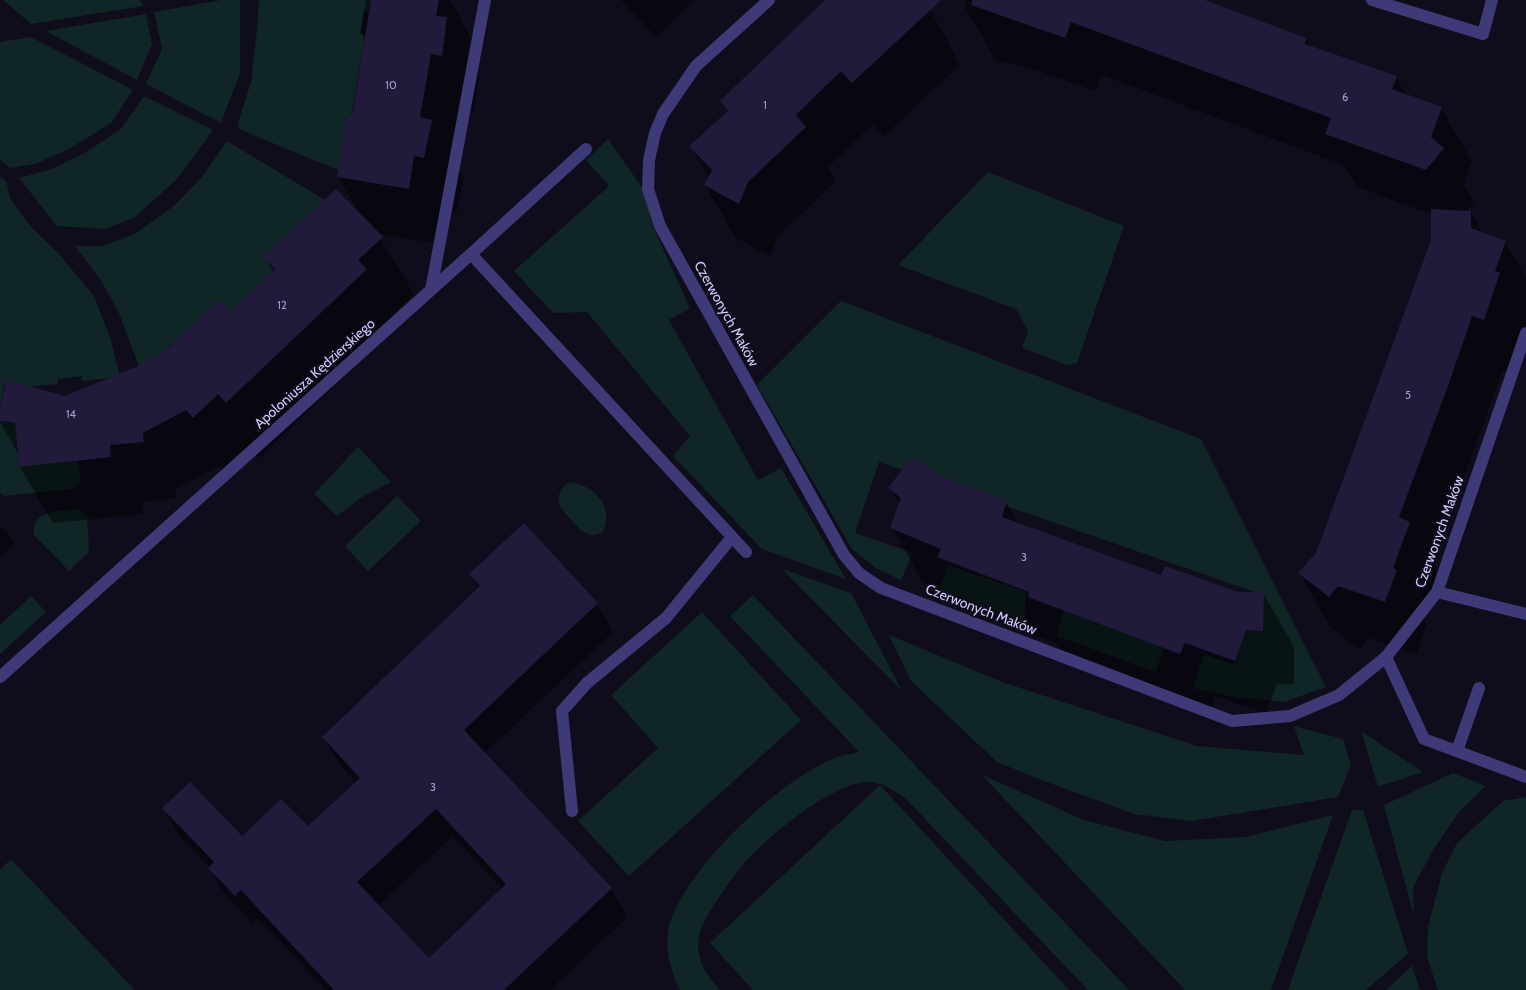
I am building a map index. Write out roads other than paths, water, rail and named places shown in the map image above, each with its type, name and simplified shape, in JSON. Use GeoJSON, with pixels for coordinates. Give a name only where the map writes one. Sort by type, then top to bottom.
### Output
{"type":"FeatureCollection","features":[{"type":"Feature","properties":{"kind":"street"},"geometry":{"type":"LineString","coordinates":[[431,290],[485,0]]}},
{"type":"Feature","properties":{"kind":"street","name":"Czerwonych Maków"},"geometry":{"type":"LineString","coordinates":[[769,0],[696,66],[663,114],[655,133],[649,160],[648,189],[660,226],[844,555],[859,573],[881,588],[1232,721],[1290,716],[1339,694],[1386,657],[1437,592],[1526,333]]}},
{"type":"Feature","properties":{"kind":"street"},"geometry":{"type":"LineString","coordinates":[[1372,0],[1483,34],[1492,0]]}},
{"type":"Feature","properties":{"kind":"street","name":"Apoloniusza Kędzierskiego"},"geometry":{"type":"LineString","coordinates":[[0,677],[472,254],[586,149]]}},
{"type":"Feature","properties":{"kind":"street"},"geometry":{"type":"LineString","coordinates":[[472,254],[746,552]]}},
{"type":"Feature","properties":{"kind":"street"},"geometry":{"type":"LineString","coordinates":[[572,811],[562,711],[587,683],[666,618],[732,537]]}},
{"type":"Feature","properties":{"kind":"street"},"geometry":{"type":"LineString","coordinates":[[1437,592],[1526,614]]}},
{"type":"Feature","properties":{"kind":"street"},"geometry":{"type":"LineString","coordinates":[[1386,657],[1424,739],[1526,776]]}},
{"type":"Feature","properties":{"kind":"street"},"geometry":{"type":"LineString","coordinates":[[1457,751],[1479,688]]}}]}
